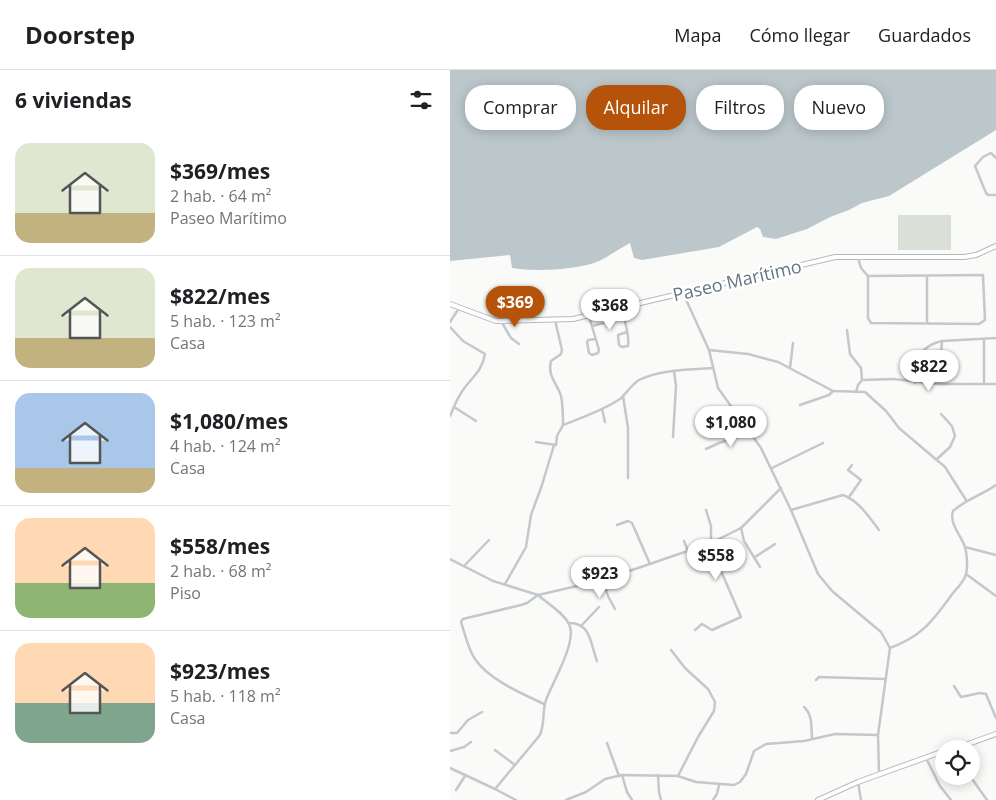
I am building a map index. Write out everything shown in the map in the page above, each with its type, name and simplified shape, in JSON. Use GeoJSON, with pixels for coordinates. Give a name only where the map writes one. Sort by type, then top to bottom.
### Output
{"type":"FeatureCollection","features":[{"type":"Feature","properties":{"kind":"main road","name":"Paseo Marítimo"},"geometry":{"type":"LineString","coordinates":[[450,304],[486,318],[501,321],[555,320],[590,316],[835,257],[964,257],[976,255],[996,246]]}},
{"type":"Feature","properties":{"kind":"main road"},"geometry":{"type":"LineString","coordinates":[[979,740],[996,734]]}},
{"type":"Feature","properties":{"kind":"main road"},"geometry":{"type":"LineString","coordinates":[[818,800],[858,782],[935,754]]}},
{"type":"Feature","properties":{"kind":"street"},"geometry":{"type":"LineString","coordinates":[[996,158],[991,153],[987,154],[975,166],[986,193],[988,195],[996,195]]}},
{"type":"Feature","properties":{"kind":"street"},"geometry":{"type":"LineString","coordinates":[[858,256],[861,268],[868,276],[869,321],[871,323],[979,324],[983,323],[986,317],[983,275],[868,276]]}},
{"type":"Feature","properties":{"kind":"street"},"geometry":{"type":"LineString","coordinates":[[927,276],[927,323]]}},
{"type":"Feature","properties":{"kind":"street"},"geometry":{"type":"LineString","coordinates":[[683,293],[709,350],[714,378],[724,397],[751,432],[772,468],[814,567],[832,591],[880,632],[890,648],[878,735],[880,774]]}},
{"type":"Feature","properties":{"kind":"street"},"geometry":{"type":"LineString","coordinates":[[450,322],[460,308]]}},
{"type":"Feature","properties":{"kind":"street"},"geometry":{"type":"LineString","coordinates":[[622,308],[624,318],[628,345],[622,347],[619,345],[618,335],[626,332]]}},
{"type":"Feature","properties":{"kind":"street"},"geometry":{"type":"LineString","coordinates":[[590,316],[592,326],[596,338],[599,352],[592,355],[589,353],[587,342],[596,338]]}},
{"type":"Feature","properties":{"kind":"street"},"geometry":{"type":"LineString","coordinates":[[592,326],[624,318]]}},
{"type":"Feature","properties":{"kind":"street"},"geometry":{"type":"LineString","coordinates":[[505,584],[526,547],[530,515],[542,485],[554,445],[556,445],[557,436],[563,425],[561,397],[554,384],[550,365],[551,361],[562,354],[555,320]]}},
{"type":"Feature","properties":{"kind":"street"},"geometry":{"type":"LineString","coordinates":[[501,321],[511,338],[519,344]]}},
{"type":"Feature","properties":{"kind":"street"},"geometry":{"type":"LineString","coordinates":[[450,327],[463,341],[485,354],[477,375],[463,389],[450,416]]}},
{"type":"Feature","properties":{"kind":"street"},"geometry":{"type":"LineString","coordinates":[[847,330],[848,348],[850,354],[861,368],[862,380]]}},
{"type":"Feature","properties":{"kind":"street"},"geometry":{"type":"LineString","coordinates":[[915,382],[919,356],[934,343],[996,338]]}},
{"type":"Feature","properties":{"kind":"street"},"geometry":{"type":"LineString","coordinates":[[984,340],[984,384]]}},
{"type":"Feature","properties":{"kind":"street"},"geometry":{"type":"LineString","coordinates":[[939,384],[942,341]]}},
{"type":"Feature","properties":{"kind":"street"},"geometry":{"type":"LineString","coordinates":[[790,368],[792,342]]}},
{"type":"Feature","properties":{"kind":"street"},"geometry":{"type":"LineString","coordinates":[[709,350],[748,354],[778,362],[833,391],[865,392],[886,411],[899,428],[937,459],[950,473],[966,500]]}},
{"type":"Feature","properties":{"kind":"street"},"geometry":{"type":"LineString","coordinates":[[563,425],[602,409],[623,396],[641,379],[674,371],[712,368]]}},
{"type":"Feature","properties":{"kind":"street"},"geometry":{"type":"LineString","coordinates":[[673,437],[676,386],[674,371]]}},
{"type":"Feature","properties":{"kind":"street"},"geometry":{"type":"LineString","coordinates":[[856,392],[858,384],[862,380],[893,379],[939,384],[996,384]]}},
{"type":"Feature","properties":{"kind":"street"},"geometry":{"type":"LineString","coordinates":[[800,405],[829,395],[833,391]]}},
{"type":"Feature","properties":{"kind":"street"},"geometry":{"type":"LineString","coordinates":[[623,396],[628,428],[628,478]]}},
{"type":"Feature","properties":{"kind":"street"},"geometry":{"type":"LineString","coordinates":[[454,407],[476,421]]}},
{"type":"Feature","properties":{"kind":"street"},"geometry":{"type":"LineString","coordinates":[[602,409],[605,422]]}},
{"type":"Feature","properties":{"kind":"street"},"geometry":{"type":"LineString","coordinates":[[937,459],[950,446],[955,436],[952,426],[941,414]]}},
{"type":"Feature","properties":{"kind":"street"},"geometry":{"type":"LineString","coordinates":[[706,449],[725,440],[751,432]]}},
{"type":"Feature","properties":{"kind":"street"},"geometry":{"type":"LineString","coordinates":[[536,442],[554,445]]}},
{"type":"Feature","properties":{"kind":"street"},"geometry":{"type":"LineString","coordinates":[[772,468],[823,443]]}},
{"type":"Feature","properties":{"kind":"street"},"geometry":{"type":"LineString","coordinates":[[849,497],[861,480],[848,470],[852,465]]}},
{"type":"Feature","properties":{"kind":"street"},"geometry":{"type":"LineString","coordinates":[[890,648],[903,643],[921,631],[944,607],[963,581],[966,574],[965,548],[952,514],[966,500],[986,492],[996,485]]}},
{"type":"Feature","properties":{"kind":"street"},"geometry":{"type":"LineString","coordinates":[[545,704],[512,689],[480,665],[470,649],[461,622],[463,619],[527,603],[538,595],[603,580],[711,543],[741,528],[781,488]]}},
{"type":"Feature","properties":{"kind":"street"},"geometry":{"type":"LineString","coordinates":[[791,510],[839,495],[849,497],[862,509],[879,530]]}},
{"type":"Feature","properties":{"kind":"street"},"geometry":{"type":"LineString","coordinates":[[695,630],[702,624],[710,629],[714,629],[741,617],[711,543],[711,526],[706,510]]}},
{"type":"Feature","properties":{"kind":"street"},"geometry":{"type":"LineString","coordinates":[[617,525],[628,521],[632,523],[650,564]]}},
{"type":"Feature","properties":{"kind":"street"},"geometry":{"type":"LineString","coordinates":[[741,528],[744,541],[760,566]]}},
{"type":"Feature","properties":{"kind":"street"},"geometry":{"type":"LineString","coordinates":[[464,566],[489,540]]}},
{"type":"Feature","properties":{"kind":"street"},"geometry":{"type":"LineString","coordinates":[[684,541],[688,551]]}},
{"type":"Feature","properties":{"kind":"street"},"geometry":{"type":"LineString","coordinates":[[755,558],[775,544]]}},
{"type":"Feature","properties":{"kind":"street"},"geometry":{"type":"LineString","coordinates":[[965,548],[996,555]]}},
{"type":"Feature","properties":{"kind":"street"},"geometry":{"type":"LineString","coordinates":[[450,559],[493,581],[538,595],[562,614],[569,623],[571,630],[569,643],[545,704],[543,728],[540,735],[495,790]]}},
{"type":"Feature","properties":{"kind":"street"},"geometry":{"type":"LineString","coordinates":[[966,574],[996,596]]}},
{"type":"Feature","properties":{"kind":"street"},"geometry":{"type":"LineString","coordinates":[[603,580],[608,596],[616,609]]}},
{"type":"Feature","properties":{"kind":"street"},"geometry":{"type":"LineString","coordinates":[[581,626],[599,607]]}},
{"type":"Feature","properties":{"kind":"street"},"geometry":{"type":"LineString","coordinates":[[569,623],[578,623],[592,641],[596,661]]}},
{"type":"Feature","properties":{"kind":"street"},"geometry":{"type":"LineString","coordinates":[[671,650],[685,668],[708,688],[715,702],[714,712],[698,737],[678,776]]}},
{"type":"Feature","properties":{"kind":"street"},"geometry":{"type":"LineString","coordinates":[[816,680],[818,677],[885,679]]}},
{"type":"Feature","properties":{"kind":"street"},"geometry":{"type":"LineString","coordinates":[[954,686],[961,697],[980,693],[986,694],[996,718]]}},
{"type":"Feature","properties":{"kind":"street"},"geometry":{"type":"LineString","coordinates":[[804,707],[810,716],[812,739]]}},
{"type":"Feature","properties":{"kind":"street"},"geometry":{"type":"LineString","coordinates":[[450,733],[457,733],[468,720],[482,712]]}},
{"type":"Feature","properties":{"kind":"street"},"geometry":{"type":"LineString","coordinates":[[566,800],[586,792],[605,779],[621,776],[678,776],[696,782],[734,785],[740,782],[747,772],[752,754],[762,746],[770,743],[839,734],[878,735]]}},
{"type":"Feature","properties":{"kind":"street"},"geometry":{"type":"LineString","coordinates":[[450,752],[464,747],[471,742]]}},
{"type":"Feature","properties":{"kind":"street"},"geometry":{"type":"LineString","coordinates":[[607,743],[632,800]]}},
{"type":"Feature","properties":{"kind":"street"},"geometry":{"type":"LineString","coordinates":[[495,750],[515,765]]}},
{"type":"Feature","properties":{"kind":"street"},"geometry":{"type":"LineString","coordinates":[[926,758],[940,786],[951,800]]}},
{"type":"Feature","properties":{"kind":"street"},"geometry":{"type":"LineString","coordinates":[[450,768],[516,800]]}},
{"type":"Feature","properties":{"kind":"street"},"geometry":{"type":"LineString","coordinates":[[658,775],[661,800]]}},
{"type":"Feature","properties":{"kind":"street"},"geometry":{"type":"LineString","coordinates":[[456,790],[465,776]]}},
{"type":"Feature","properties":{"kind":"street"},"geometry":{"type":"LineString","coordinates":[[858,782],[861,800]]}},
{"type":"Feature","properties":{"kind":"street"},"geometry":{"type":"LineString","coordinates":[[713,800],[719,785]]}},
{"type":"Feature","properties":{"kind":"street"},"geometry":{"type":"LineString","coordinates":[[976,785],[987,800]]}},
{"type":"Feature","properties":{"kind":"shaded area"},"geometry":{"type":"Polygon","coordinates":[[[450,70],[996,70],[996,130],[889,196],[862,203],[807,229],[776,239],[763,237],[760,229],[757,227],[719,247],[642,260],[634,258],[630,243],[599,261],[556,269],[512,268],[510,255],[450,261],[450,70]]]}},
{"type":"Feature","properties":{"kind":"shaded area"},"geometry":{"type":"Polygon","coordinates":[[[898,215],[951,215],[951,250],[898,250],[898,215]]]}}]}
